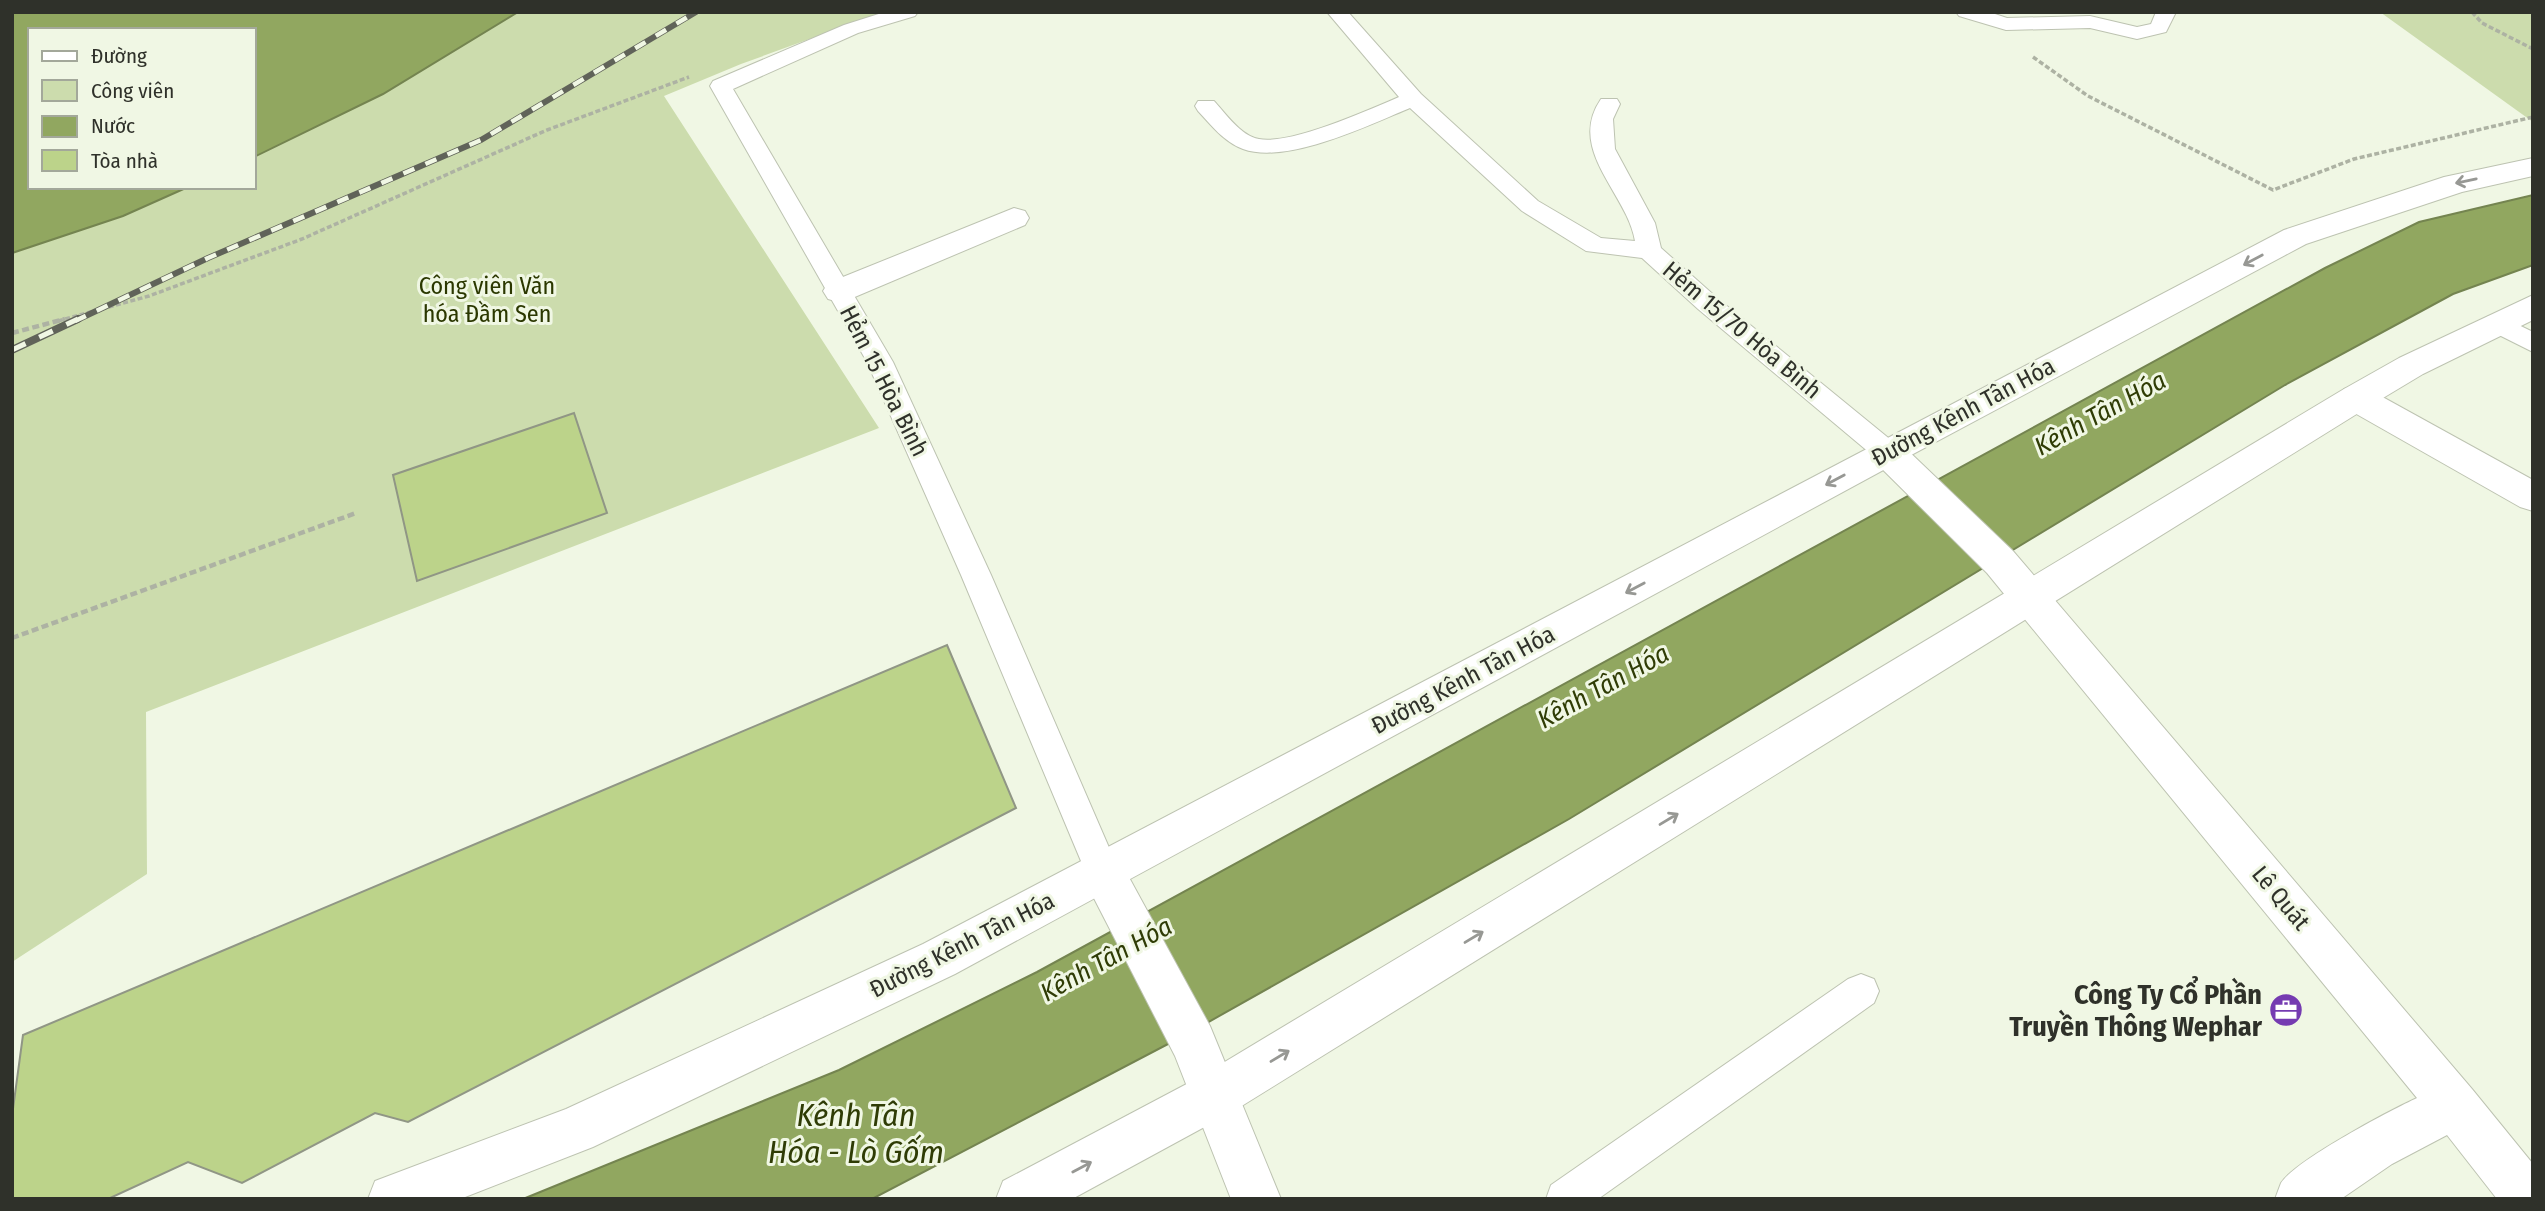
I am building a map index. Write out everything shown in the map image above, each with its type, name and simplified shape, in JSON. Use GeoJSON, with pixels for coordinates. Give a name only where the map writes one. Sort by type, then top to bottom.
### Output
{"type":"FeatureCollection","features":[{"type":"Feature","properties":{"kind":"street","name":"Đường Kênh Tân Hóa"},"geometry":{"type":"LineString","coordinates":[[393,1199],[576,1130],[939,959],[2295,237],[2455,184],[2533,167]]}},
{"type":"Feature","properties":{"kind":"street"},"geometry":{"type":"LineString","coordinates":[[839,291],[1014,218]]}},
{"type":"Feature","properties":{"kind":"street"},"geometry":{"type":"LineString","coordinates":[[1021,1199],[1215,1095],[2031,599],[2356,398],[2411,366],[2533,306]]}},
{"type":"Feature","properties":{"kind":"street"},"geometry":{"type":"LineString","coordinates":[[2356,398],[2533,497]]}},
{"type":"Feature","properties":{"kind":"street","name":"Lê Quát"},"geometry":{"type":"LineString","coordinates":[[1887,452],[2000,562],[2455,1106],[2529,1199]]}},
{"type":"Feature","properties":{"kind":"street"},"geometry":{"type":"LineString","coordinates":[[1103,873],[1193,1043],[1256,1199]]}},
{"type":"Feature","properties":{"kind":"street"},"geometry":{"type":"LineString","coordinates":[[2300,1199],[2338,1168],[2413,1124],[2455,1106]]}},
{"type":"Feature","properties":{"kind":"lane","name":"Hẻm 15 Hòa Bình"},"geometry":{"type":"LineString","coordinates":[[908,12],[851,29],[721,86],[880,362],[976,575],[1103,873]]}},
{"type":"Feature","properties":{"kind":"lane","name":"Hẻm 15/70 Hòa Bình"},"geometry":{"type":"LineString","coordinates":[[1337,12],[1413,99],[1530,206],[1595,245],[1649,251],[1707,303],[1887,452]]}},
{"type":"Feature","properties":{"kind":"lane"},"geometry":{"type":"LineString","coordinates":[[1972,15],[2006,24],[2090,22],[2137,33],[2159,28],[2166,12]]}},
{"type":"Feature","properties":{"kind":"lane"},"geometry":{"type":"LineString","coordinates":[[1206,106],[1230,133],[1257,146],[1280,144],[1343,127],[1413,99]]}},
{"type":"Feature","properties":{"kind":"lane"},"geometry":{"type":"LineString","coordinates":[[1609,104],[1601,117],[1601,146],[1643,221],[1649,251]]}},
{"type":"Feature","properties":{"kind":"lane"},"geometry":{"type":"LineString","coordinates":[[2496,323],[2533,343]]}},
{"type":"Feature","properties":{"kind":"lane"},"geometry":{"type":"LineString","coordinates":[[1565,1199],[1861,991]]}},
{"type":"Feature","properties":{"kind":"path"},"geometry":{"type":"LineString","coordinates":[[2472,12],[2482,23],[2533,49]]}},
{"type":"Feature","properties":{"kind":"path"},"geometry":{"type":"LineString","coordinates":[[1972,15],[2088,96],[2273,190],[2354,159],[2533,117]]}},
{"type":"Feature","properties":{"kind":"path"},"geometry":{"type":"LineString","coordinates":[[12,333],[149,296],[302,239],[547,130],[696,74]]}},
{"type":"Feature","properties":{"kind":"path"},"geometry":{"type":"LineString","coordinates":[[12,638],[356,513]]}},
{"type":"Feature","properties":{"kind":"green space","name":"Công viên Văn hóa Đầm Sen"},"geometry":{"type":"Polygon","coordinates":[[[12,12],[884,12],[741,64],[664,96],[879,428],[146,712],[147,874],[12,962],[12,12]]]}},
{"type":"Feature","properties":{"kind":"green space"},"geometry":{"type":"Polygon","coordinates":[[[2380,12],[2533,12],[2533,122],[2380,12]]]}},
{"type":"Feature","properties":{"kind":"water"},"geometry":{"type":"Polygon","coordinates":[[[12,12],[518,12],[383,94],[256,156],[256,28],[28,28],[28,189],[184,189],[123,216],[12,253],[12,12]]]}},
{"type":"Feature","properties":{"kind":"water","name":"Kênh Tân Hóa - Lò Gốm"},"geometry":{"type":"Polygon","coordinates":[[[2533,195],[2533,265],[2453,294],[2285,385],[1569,819],[1189,1033],[872,1199],[523,1199],[839,1070],[1037,972],[2325,268],[2419,222],[2533,195]]]}},
{"type":"Feature","properties":{"kind":"building"},"geometry":{"type":"Polygon","coordinates":[[[574,413],[607,513],[417,581],[393,475],[574,413]]]}},
{"type":"Feature","properties":{"kind":"building"},"geometry":{"type":"Polygon","coordinates":[[[947,645],[1016,808],[408,1122],[375,1113],[242,1183],[188,1162],[108,1199],[12,1199],[12,1116],[23,1035],[947,645]]]}},
{"type":"Feature","properties":{"kind":"railway"},"geometry":{"type":"LineString","coordinates":[[75,321],[208,258],[481,140],[696,12]]}},
{"type":"Feature","properties":{"kind":"railway"},"geometry":{"type":"LineString","coordinates":[[12,350],[78,319]]}},
{"type":"Feature","properties":{"kind":"place","name":"Công Ty Cổ Phần Truyền Thông Wephar"},"geometry":{"type":"Point","coordinates":[2286,1010]}},
{"type":"Feature","properties":{"kind":"water label","name":"Kênh Tân Hóa"},"geometry":{"type":"Point","coordinates":[2100,413]}},
{"type":"Feature","properties":{"kind":"water label","name":"Kênh Tân Hóa"},"geometry":{"type":"Point","coordinates":[1603,686]}},
{"type":"Feature","properties":{"kind":"water label","name":"Kênh Tân Hóa"},"geometry":{"type":"Point","coordinates":[1106,959]}}]}
